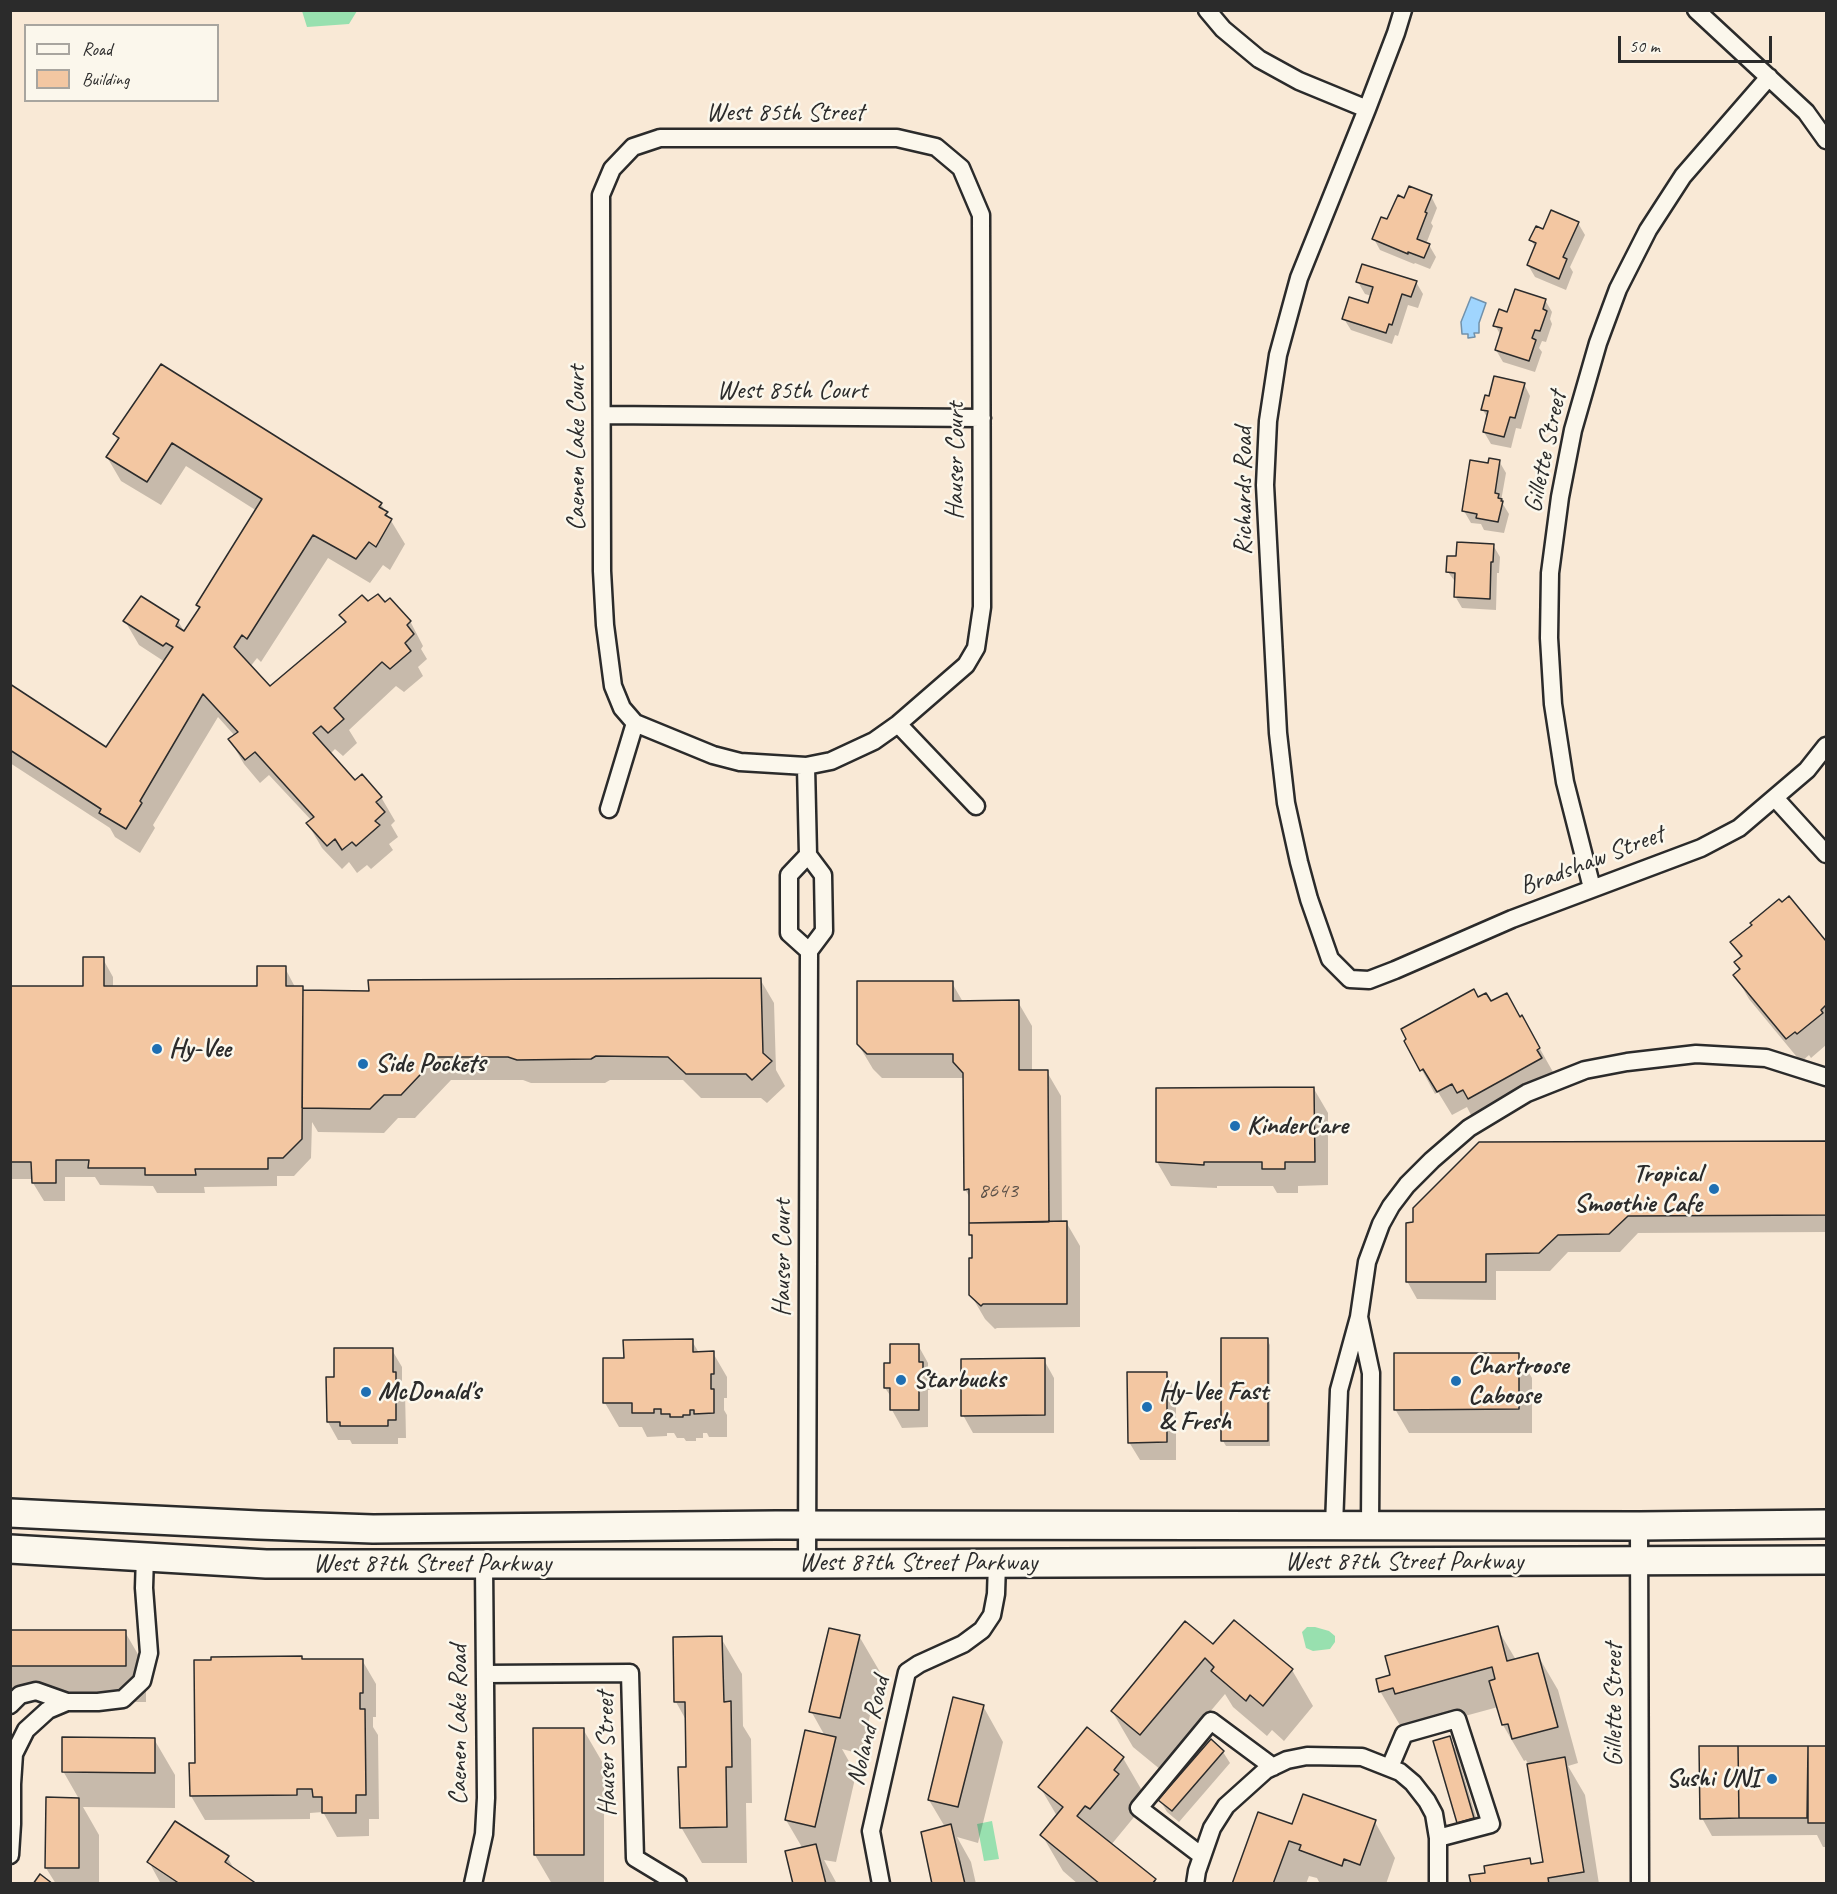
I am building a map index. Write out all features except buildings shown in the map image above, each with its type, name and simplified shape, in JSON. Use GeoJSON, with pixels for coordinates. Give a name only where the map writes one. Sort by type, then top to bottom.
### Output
{"type":"FeatureCollection","features":[{"type":"Feature","properties":{"kind":"main road","name":"West 87th Street Parkway"},"geometry":{"type":"LineString","coordinates":[[10,1513],[373,1529],[807,1525],[1639,1526],[1827,1524]]}},
{"type":"Feature","properties":{"kind":"main road"},"geometry":{"type":"LineString","coordinates":[[1147,1562],[1163,1547],[1329,1548],[1350,1539],[1370,1525]]}},
{"type":"Feature","properties":{"kind":"main road","name":"West 87th Street Parkway"},"geometry":{"type":"LineString","coordinates":[[10,1549],[266,1564],[1827,1560]]}},
{"type":"Feature","properties":{"kind":"street"},"geometry":{"type":"LineString","coordinates":[[1207,10],[1223,29],[1259,58],[1299,81],[1367,109]]}},
{"type":"Feature","properties":{"kind":"street","name":"Richards Road"},"geometry":{"type":"LineString","coordinates":[[1350,979],[1330,960],[1309,899],[1286,803],[1278,733],[1265,485],[1268,421],[1278,355],[1299,278],[1367,109],[1403,10]]}},
{"type":"Feature","properties":{"kind":"street"},"geometry":{"type":"LineString","coordinates":[[1696,10],[1806,112],[1827,140]]}},
{"type":"Feature","properties":{"kind":"street","name":"Gillette Street"},"geometry":{"type":"LineString","coordinates":[[1592,888],[1565,782],[1553,704],[1548,638],[1550,573],[1560,497],[1573,430],[1610,310],[1648,230],[1683,176],[1770,77]]}},
{"type":"Feature","properties":{"kind":"street","name":"West 85th Street"},"geometry":{"type":"LineString","coordinates":[[612,169],[633,147],[660,138],[897,138],[936,147],[961,168]]}},
{"type":"Feature","properties":{"kind":"street","name":"Hauser Court"},"geometry":{"type":"LineString","coordinates":[[807,766],[831,761],[874,741],[898,724],[966,665],[976,648],[982,607],[981,215],[961,168]]}},
{"type":"Feature","properties":{"kind":"street","name":"Caenen Lake Court"},"geometry":{"type":"LineString","coordinates":[[612,169],[601,195],[602,571],[605,625],[613,686],[622,708],[635,723]]}},
{"type":"Feature","properties":{"kind":"street","name":"West 85th Court"},"geometry":{"type":"LineString","coordinates":[[602,415],[982,418]]}},
{"type":"Feature","properties":{"kind":"street"},"geometry":{"type":"LineString","coordinates":[[609,809],[635,723],[713,755],[740,762],[807,766],[808,855],[823,875],[824,931],[809,951],[789,933],[789,875],[808,855]]}},
{"type":"Feature","properties":{"kind":"street"},"geometry":{"type":"LineString","coordinates":[[898,724],[976,806]]}},
{"type":"Feature","properties":{"kind":"street","name":"Bradshaw Street"},"geometry":{"type":"LineString","coordinates":[[1350,979],[1369,980],[1512,919],[1701,848],[1739,828],[1807,770],[1827,746]]}},
{"type":"Feature","properties":{"kind":"street"},"geometry":{"type":"LineString","coordinates":[[1774,798],[1827,854]]}},
{"type":"Feature","properties":{"kind":"street","name":"Hauser Court"},"geometry":{"type":"LineString","coordinates":[[807,1564],[809,951]]}},
{"type":"Feature","properties":{"kind":"street"},"geometry":{"type":"LineString","coordinates":[[1334,1526],[1339,1390],[1359,1317],[1367,1262],[1381,1224],[1391,1206],[1407,1185],[1432,1160],[1469,1128],[1527,1093],[1585,1070],[1627,1062],[1696,1054],[1766,1058],[1827,1077]]}},
{"type":"Feature","properties":{"kind":"street"},"geometry":{"type":"LineString","coordinates":[[1359,1317],[1371,1373],[1370,1525]]}},
{"type":"Feature","properties":{"kind":"street","name":"Gillette Street"},"geometry":{"type":"LineString","coordinates":[[1639,1526],[1640,1884]]}},
{"type":"Feature","properties":{"kind":"street"},"geometry":{"type":"LineString","coordinates":[[10,1705],[20,1695],[36,1691],[67,1702],[98,1702],[123,1698],[142,1681],[149,1653],[144,1588],[146,1556]]}},
{"type":"Feature","properties":{"kind":"street","name":"Noland Road"},"geometry":{"type":"LineString","coordinates":[[881,1884],[871,1831],[908,1672],[919,1664],[963,1644],[982,1630],[992,1615],[996,1594],[997,1563]]}},
{"type":"Feature","properties":{"kind":"street","name":"Caenen Lake Road"},"geometry":{"type":"LineString","coordinates":[[473,1884],[484,1834],[486,1798],[484,1565]]}},
{"type":"Feature","properties":{"kind":"street","name":"Hauser Street"},"geometry":{"type":"LineString","coordinates":[[485,1674],[630,1673],[635,1858],[678,1884]]}},
{"type":"Feature","properties":{"kind":"street"},"geometry":{"type":"LineString","coordinates":[[10,1855],[13,1750],[26,1730],[48,1710],[67,1702]]}},
{"type":"Feature","properties":{"kind":"street"},"geometry":{"type":"LineString","coordinates":[[1390,1767],[1404,1734],[1457,1719],[1491,1824],[1438,1838]]}},
{"type":"Feature","properties":{"kind":"street"},"geometry":{"type":"LineString","coordinates":[[1202,1856],[1139,1808],[1211,1721],[1273,1767]]}},
{"type":"Feature","properties":{"kind":"street"},"geometry":{"type":"LineString","coordinates":[[1195,1884],[1212,1828],[1226,1806],[1266,1770],[1287,1760],[1307,1756],[1362,1757],[1400,1772],[1413,1783],[1427,1800],[1434,1814],[1438,1838],[1438,1884]]}},
{"type":"Feature","properties":{"kind":"green space"},"geometry":{"type":"Polygon","coordinates":[[[302,10],[357,11],[349,24],[307,27],[302,10]]]}},
{"type":"Feature","properties":{"kind":"green space"},"geometry":{"type":"Polygon","coordinates":[[[1307,1627],[1329,1631],[1335,1636],[1335,1642],[1330,1649],[1313,1651],[1306,1648],[1302,1632],[1307,1627]]]}},
{"type":"Feature","properties":{"kind":"green space"},"geometry":{"type":"Polygon","coordinates":[[[992,1821],[999,1859],[984,1861],[977,1824],[992,1821]]]}},
{"type":"Feature","properties":{"kind":"water"},"geometry":{"type":"Polygon","coordinates":[[[1471,297],[1486,303],[1479,323],[1479,333],[1474,333],[1475,337],[1468,338],[1468,334],[1462,334],[1461,322],[1471,297]]]}},
{"type":"Feature","properties":{"kind":"place","name":"Hy-Vee"},"geometry":{"type":"Point","coordinates":[157,1049]}},
{"type":"Feature","properties":{"kind":"place","name":"Side Pockets"},"geometry":{"type":"Point","coordinates":[363,1064]}},
{"type":"Feature","properties":{"kind":"place","name":"KinderCare"},"geometry":{"type":"Point","coordinates":[1235,1126]}},
{"type":"Feature","properties":{"kind":"place","name":"Tropical Smoothie Cafe"},"geometry":{"type":"Point","coordinates":[1714,1189]}},
{"type":"Feature","properties":{"kind":"place","name":"Starbucks"},"geometry":{"type":"Point","coordinates":[901,1380]}},
{"type":"Feature","properties":{"kind":"place","name":"Chartroose Caboose"},"geometry":{"type":"Point","coordinates":[1456,1381]}},
{"type":"Feature","properties":{"kind":"place","name":"McDonald's"},"geometry":{"type":"Point","coordinates":[366,1392]}},
{"type":"Feature","properties":{"kind":"place","name":"Hy-Vee Fast & Fresh"},"geometry":{"type":"Point","coordinates":[1147,1407]}},
{"type":"Feature","properties":{"kind":"place","name":"Sushi UNI"},"geometry":{"type":"Point","coordinates":[1772,1779]}}]}
